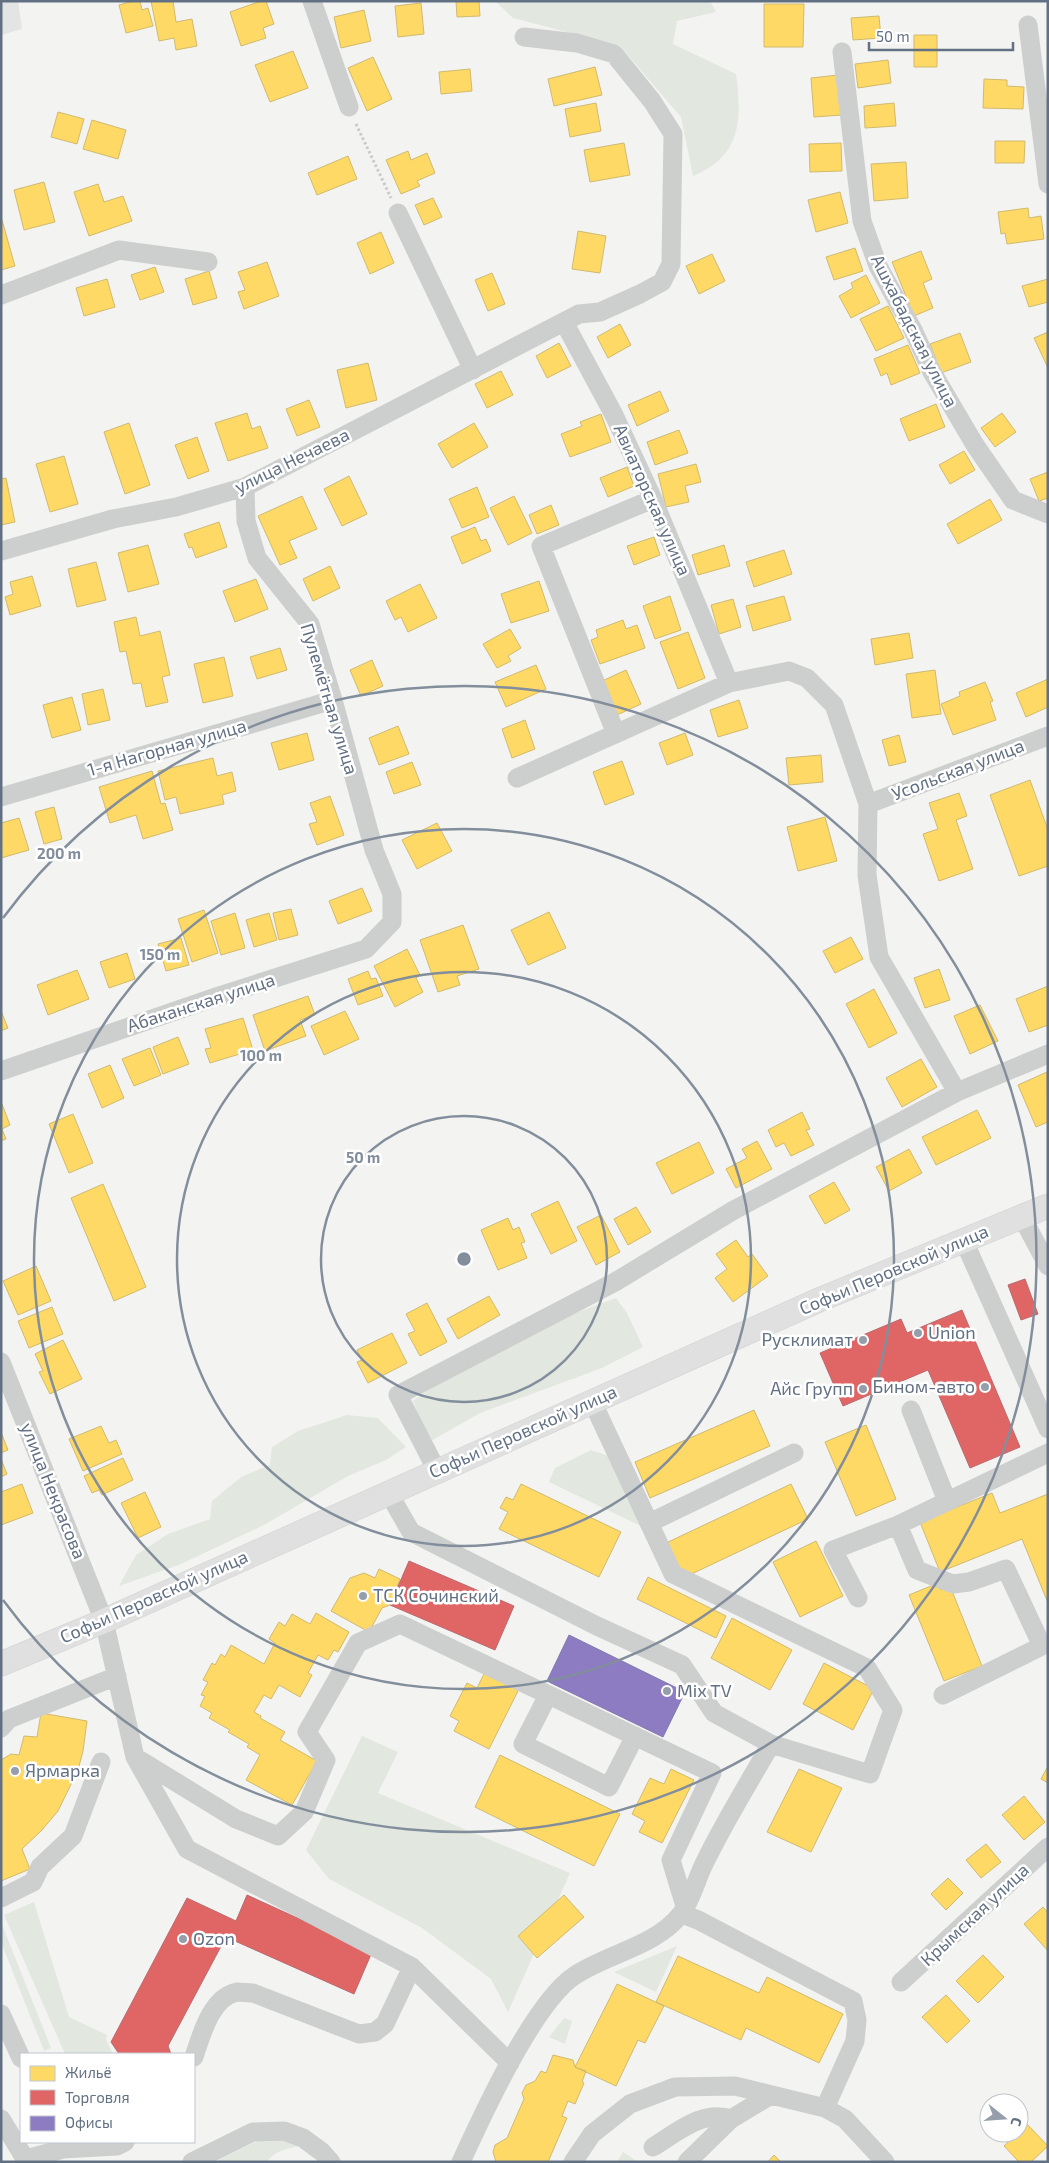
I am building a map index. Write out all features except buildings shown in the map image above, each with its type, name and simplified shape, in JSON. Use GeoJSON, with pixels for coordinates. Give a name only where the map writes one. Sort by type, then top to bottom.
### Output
{"type":"FeatureCollection","features":[{"type":"Feature","properties":{"kind":"main road","name":"Софьи Перовской улица"},"geometry":{"type":"LineString","coordinates":[[1,1664],[104,1621],[819,1300],[1048,1206]]}},
{"type":"Feature","properties":{"kind":"street"},"geometry":{"type":"LineString","coordinates":[[312,1],[349,107]]}},
{"type":"Feature","properties":{"kind":"street"},"geometry":{"type":"LineString","coordinates":[[1028,25],[1048,184]]}},
{"type":"Feature","properties":{"kind":"street","name":"улица Нечаева"},"geometry":{"type":"LineString","coordinates":[[1,551],[113,519],[176,506],[245,487],[579,314],[600,312],[662,282],[671,264],[673,134],[652,101],[614,54],[576,43],[524,37]]}},
{"type":"Feature","properties":{"kind":"street","name":"Ашхабадская улица"},"geometry":{"type":"LineString","coordinates":[[842,52],[862,221],[878,266],[913,330],[932,372],[975,445],[1013,500],[1048,514]]}},
{"type":"Feature","properties":{"kind":"street"},"geometry":{"type":"LineString","coordinates":[[398,213],[473,370]]}},
{"type":"Feature","properties":{"kind":"street"},"geometry":{"type":"LineString","coordinates":[[1,295],[119,250],[208,262]]}},
{"type":"Feature","properties":{"kind":"street","name":"Авиаторская улица"},"geometry":{"type":"LineString","coordinates":[[564,322],[614,415],[653,499],[729,683]]}},
{"type":"Feature","properties":{"kind":"street","name":"Пулемётная улица"},"geometry":{"type":"LineString","coordinates":[[245,487],[246,520],[257,558],[310,624],[374,850],[392,894],[392,922]]}},
{"type":"Feature","properties":{"kind":"street"},"geometry":{"type":"LineString","coordinates":[[616,734],[541,546],[653,499]]}},
{"type":"Feature","properties":{"kind":"street"},"geometry":{"type":"LineString","coordinates":[[517,778],[729,683],[789,671],[807,678],[834,705],[868,804],[867,875],[880,957],[958,1092]]}},
{"type":"Feature","properties":{"kind":"street","name":"1-я Нагорная улица"},"geometry":{"type":"LineString","coordinates":[[1,797],[333,700]]}},
{"type":"Feature","properties":{"kind":"street","name":"Усольская улица"},"geometry":{"type":"LineString","coordinates":[[868,804],[1048,736]]}},
{"type":"Feature","properties":{"kind":"street","name":"Абаканская улица"},"geometry":{"type":"LineString","coordinates":[[1,1071],[216,997],[366,950],[392,922]]}},
{"type":"Feature","properties":{"kind":"street"},"geometry":{"type":"LineString","coordinates":[[437,1471],[398,1395],[615,1282],[734,1210],[958,1092],[1048,1054]]}},
{"type":"Feature","properties":{"kind":"street"},"geometry":{"type":"LineString","coordinates":[[1022,1217],[1048,1266]]}},
{"type":"Feature","properties":{"kind":"street"},"geometry":{"type":"LineString","coordinates":[[964,1241],[1048,1429]]}},
{"type":"Feature","properties":{"kind":"street","name":"улица Некрасова"},"geometry":{"type":"LineString","coordinates":[[1,1362],[104,1621],[135,1757],[187,1849],[412,1967],[510,2063]]}},
{"type":"Feature","properties":{"kind":"street"},"geometry":{"type":"LineString","coordinates":[[388,1492],[411,1532],[597,1626],[682,1664],[714,1713],[770,1744],[870,1774],[892,1710],[867,1668],[673,1574],[592,1401]]}},
{"type":"Feature","properties":{"kind":"street"},"geometry":{"type":"LineString","coordinates":[[911,1410],[947,1501]]}},
{"type":"Feature","properties":{"kind":"street"},"geometry":{"type":"LineString","coordinates":[[858,1598],[833,1550],[898,1525],[1048,1453]]}},
{"type":"Feature","properties":{"kind":"street"},"geometry":{"type":"LineString","coordinates":[[649,1523],[794,1454]]}},
{"type":"Feature","properties":{"kind":"street"},"geometry":{"type":"LineString","coordinates":[[898,1525],[917,1570],[953,1584],[969,1582],[1006,1568],[1045,1644],[943,1695]]}},
{"type":"Feature","properties":{"kind":"street"},"geometry":{"type":"LineString","coordinates":[[135,1757],[236,1819],[278,1836],[304,1812],[326,1760],[307,1732],[358,1643],[400,1624],[712,1773],[671,1860],[683,1910],[698,1920],[853,2001],[858,2020],[855,2041],[825,2108]]}},
{"type":"Feature","properties":{"kind":"street"},"geometry":{"type":"LineString","coordinates":[[1,1728],[9,1719],[116,1676]]}},
{"type":"Feature","properties":{"kind":"street"},"geometry":{"type":"LineString","coordinates":[[548,1695],[523,1744],[609,1787],[635,1736]]}},
{"type":"Feature","properties":{"kind":"street"},"geometry":{"type":"LineString","coordinates":[[461,2162],[510,2063],[553,1994],[574,1976],[638,1945],[664,1929],[683,1910],[703,1865],[770,1744]]}},
{"type":"Feature","properties":{"kind":"street"},"geometry":{"type":"LineString","coordinates":[[1,1898],[33,1882],[40,1867],[73,1836],[101,1762]]}},
{"type":"Feature","properties":{"kind":"street","name":"Крымская улица"},"geometry":{"type":"LineString","coordinates":[[902,1982],[1048,1847]]}},
{"type":"Feature","properties":{"kind":"street"},"geometry":{"type":"LineString","coordinates":[[195,2055],[215,2007],[224,1998],[236,1992],[253,1993],[359,2034],[375,2032],[385,2024],[412,1967]]}},
{"type":"Feature","properties":{"kind":"street"},"geometry":{"type":"LineString","coordinates":[[1,2014],[20,2056]]}},
{"type":"Feature","properties":{"kind":"street"},"geometry":{"type":"LineString","coordinates":[[573,2162],[592,2134],[630,2104],[675,2087],[735,2086],[825,2108],[845,2119],[885,2162]]}},
{"type":"Feature","properties":{"kind":"street"},"geometry":{"type":"LineString","coordinates":[[687,2162],[731,2119],[771,2095]]}},
{"type":"Feature","properties":{"kind":"street"},"geometry":{"type":"LineString","coordinates":[[653,2147],[692,2123],[713,2115],[731,2119]]}},
{"type":"Feature","properties":{"kind":"street"},"geometry":{"type":"LineString","coordinates":[[1,2119],[26,2161],[61,2146],[117,2146],[123,2143]]}},
{"type":"Feature","properties":{"kind":"street"},"geometry":{"type":"LineString","coordinates":[[192,2162],[253,2132],[276,2131],[284,2131],[303,2138],[322,2152],[331,2162]]}},
{"type":"Feature","properties":{"kind":"path"},"geometry":{"type":"LineString","coordinates":[[349,107],[398,213]]}},
{"type":"Feature","properties":{"kind":"shaded area"},"geometry":{"type":"Polygon","coordinates":[[[1,1],[18,1],[22,29],[1,35],[1,1]]]}},
{"type":"Feature","properties":{"kind":"shaded area"},"geometry":{"type":"Polygon","coordinates":[[[495,1],[710,1],[716,12],[677,21],[673,44],[736,74],[739,106],[738,121],[730,147],[709,168],[693,176],[681,117],[620,46],[513,18],[495,1]]]}},
{"type":"Feature","properties":{"kind":"shaded area"},"geometry":{"type":"Polygon","coordinates":[[[616,1298],[627,1313],[643,1347],[602,1368],[480,1413],[429,1442],[413,1401],[434,1385],[559,1319],[616,1298]]]}},
{"type":"Feature","properties":{"kind":"shaded area"},"geometry":{"type":"Polygon","coordinates":[[[347,1415],[378,1418],[406,1447],[386,1460],[348,1476],[264,1525],[181,1564],[119,1586],[136,1555],[168,1534],[210,1519],[212,1501],[241,1477],[270,1465],[272,1447],[298,1431],[347,1415]]]}},
{"type":"Feature","properties":{"kind":"shaded area"},"geometry":{"type":"Polygon","coordinates":[[[591,1450],[612,1457],[647,1529],[549,1482],[555,1468],[591,1450]]]}},
{"type":"Feature","properties":{"kind":"shaded area"},"geometry":{"type":"Polygon","coordinates":[[[362,1736],[398,1752],[378,1793],[570,1873],[508,2012],[491,1979],[422,1928],[329,1879],[306,1850],[362,1736]]]}},
{"type":"Feature","properties":{"kind":"shaded area"},"geometry":{"type":"Polygon","coordinates":[[[34,1902],[69,2017],[107,2035],[106,2040],[112,2053],[65,2053],[4,1915],[34,1902]]]}},
{"type":"Feature","properties":{"kind":"shaded area"},"geometry":{"type":"Polygon","coordinates":[[[1,1922],[51,2048],[44,2051],[1,1942],[1,1922]]]}},
{"type":"Feature","properties":{"kind":"shaded area"},"geometry":{"type":"Polygon","coordinates":[[[677,1946],[656,1992],[614,1972],[677,1946]]]}},
{"type":"Feature","properties":{"kind":"shaded area"},"geometry":{"type":"Polygon","coordinates":[[[564,2018],[572,2021],[565,2044],[549,2037],[564,2018]]]}},
{"type":"Feature","properties":{"kind":"shaded area"},"geometry":{"type":"Polygon","coordinates":[[[270,2135],[300,2142],[299,2146],[277,2153],[267,2162],[219,2162],[220,2159],[270,2135]]]}},
{"type":"Feature","properties":{"kind":"shaded area"},"geometry":{"type":"Polygon","coordinates":[[[623,2152],[638,2162],[617,2162],[623,2152]]]}},
{"type":"Feature","properties":{"kind":"place","name":"Union"},"geometry":{"type":"Point","coordinates":[918,1333]}},
{"type":"Feature","properties":{"kind":"place","name":"Русклимат"},"geometry":{"type":"Point","coordinates":[863,1340]}},
{"type":"Feature","properties":{"kind":"place","name":"Бином-авто"},"geometry":{"type":"Point","coordinates":[985,1387]}},
{"type":"Feature","properties":{"kind":"place","name":"Айс Групп"},"geometry":{"type":"Point","coordinates":[863,1389]}},
{"type":"Feature","properties":{"kind":"place","name":"ТСК Сочинский"},"geometry":{"type":"Point","coordinates":[363,1596]}},
{"type":"Feature","properties":{"kind":"place","name":"Mix TV"},"geometry":{"type":"Point","coordinates":[667,1691]}},
{"type":"Feature","properties":{"kind":"place","name":"Ярмарка"},"geometry":{"type":"Point","coordinates":[15,1771]}},
{"type":"Feature","properties":{"kind":"place","name":"Ozon"},"geometry":{"type":"Point","coordinates":[183,1939]}}]}
